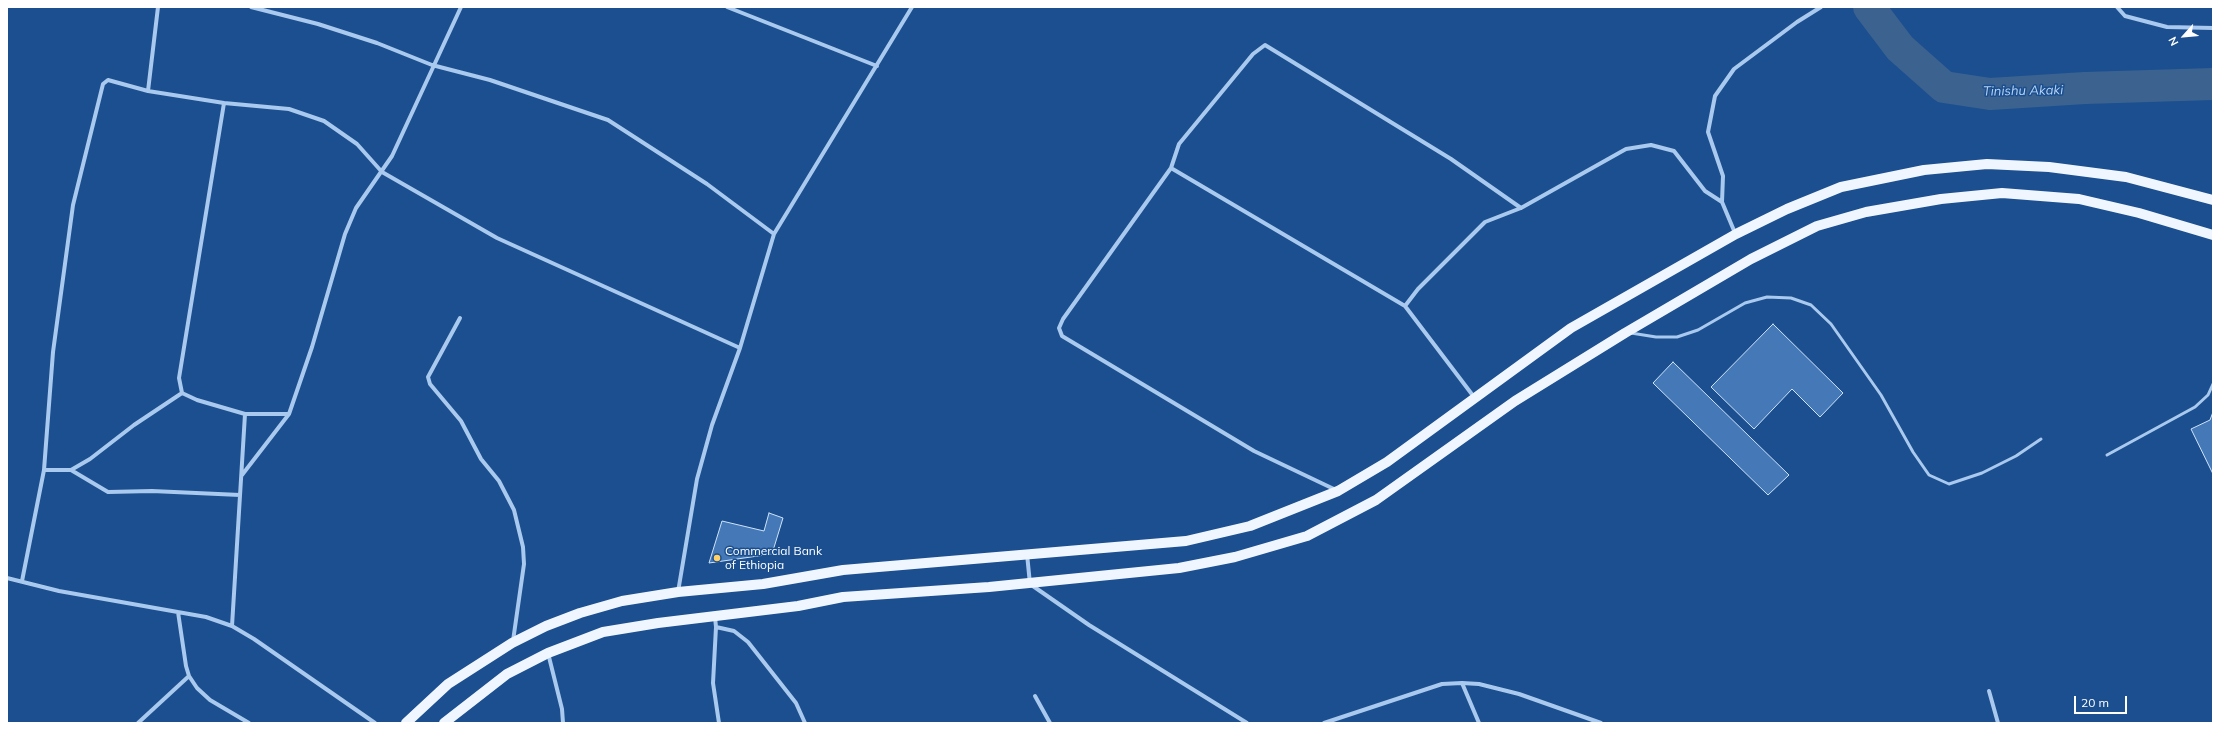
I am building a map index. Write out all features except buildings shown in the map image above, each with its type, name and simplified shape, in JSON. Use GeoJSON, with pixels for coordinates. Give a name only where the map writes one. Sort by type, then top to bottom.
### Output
{"type":"FeatureCollection","features":[{"type":"Feature","properties":{"kind":"main road"},"geometry":{"type":"LineString","coordinates":[[406,723],[448,684],[512,643],[546,626],[580,613],[622,601],[678,592],[763,584],[843,570],[1186,541],[1250,526],[1338,491],[1387,462],[1571,328],[1736,234],[1787,209],[1841,187],[1924,170],[1987,164],[2049,167],[2126,177],[2213,200]]}},
{"type":"Feature","properties":{"kind":"main road"},"geometry":{"type":"LineString","coordinates":[[444,723],[507,674],[548,653],[603,632],[798,606],[843,598],[1030,584],[1179,568],[1235,557],[1307,536],[1376,500],[1515,401],[1625,333],[1751,259],[1817,226],[1866,212],[1941,199],[2002,193],[2079,199],[2139,213],[2213,235]]}},
{"type":"Feature","properties":{"kind":"street"},"geometry":{"type":"LineString","coordinates":[[148,90],[158,7]]}},
{"type":"Feature","properties":{"kind":"street"},"geometry":{"type":"LineString","coordinates":[[250,7],[318,24],[377,43],[432,65],[490,80],[608,120],[707,184],[774,234]]}},
{"type":"Feature","properties":{"kind":"street"},"geometry":{"type":"LineString","coordinates":[[266,12],[269,7]]}},
{"type":"Feature","properties":{"kind":"street"},"geometry":{"type":"LineString","coordinates":[[242,476],[289,414],[312,347],[345,234],[356,208],[392,156],[432,65],[460,7]]}},
{"type":"Feature","properties":{"kind":"street"},"geometry":{"type":"LineString","coordinates":[[727,7],[877,66]]}},
{"type":"Feature","properties":{"kind":"street"},"geometry":{"type":"LineString","coordinates":[[678,592],[697,479],[712,425],[740,348],[774,234],[912,7]]}},
{"type":"Feature","properties":{"kind":"street"},"geometry":{"type":"LineString","coordinates":[[1736,234],[1722,202],[1723,176],[1708,132],[1715,96],[1734,69],[1797,22],[1821,7]]}},
{"type":"Feature","properties":{"kind":"street"},"geometry":{"type":"LineString","coordinates":[[2117,7],[2125,16],[2167,27],[2213,28]]}},
{"type":"Feature","properties":{"kind":"street"},"geometry":{"type":"LineString","coordinates":[[1338,491],[1254,451],[1062,336],[1059,328],[1063,319],[1171,168],[1179,144],[1253,54],[1265,45],[1451,159],[1521,208]]}},
{"type":"Feature","properties":{"kind":"street"},"geometry":{"type":"LineString","coordinates":[[22,581],[44,470],[53,352],[73,205],[103,84],[108,80],[148,90],[224,103],[289,109],[324,121],[357,144],[382,172],[497,238],[740,348]]}},
{"type":"Feature","properties":{"kind":"street"},"geometry":{"type":"LineString","coordinates":[[182,393],[179,378],[224,103]]}},
{"type":"Feature","properties":{"kind":"street"},"geometry":{"type":"LineString","coordinates":[[1405,306],[1418,289],[1485,222],[1521,208],[1626,149],[1651,145],[1674,151],[1705,191],[1722,202]]}},
{"type":"Feature","properties":{"kind":"street"},"geometry":{"type":"LineString","coordinates":[[1171,168],[1405,306],[1474,398]]}},
{"type":"Feature","properties":{"kind":"street"},"geometry":{"type":"LineString","coordinates":[[460,318],[428,377],[430,384],[461,421],[481,459],[499,481],[514,510],[523,547],[524,564],[512,643]]}},
{"type":"Feature","properties":{"kind":"street"},"geometry":{"type":"LineString","coordinates":[[44,470],[71,470],[90,459],[134,425],[182,393]]}},
{"type":"Feature","properties":{"kind":"street"},"geometry":{"type":"LineString","coordinates":[[182,393],[197,400],[245,414],[289,414]]}},
{"type":"Feature","properties":{"kind":"street"},"geometry":{"type":"LineString","coordinates":[[232,626],[245,414]]}},
{"type":"Feature","properties":{"kind":"street"},"geometry":{"type":"LineString","coordinates":[[71,470],[108,492],[152,491],[240,495]]}},
{"type":"Feature","properties":{"kind":"street"},"geometry":{"type":"LineString","coordinates":[[1027,554],[1030,584],[1089,625],[1247,723]]}},
{"type":"Feature","properties":{"kind":"street"},"geometry":{"type":"LineString","coordinates":[[7,578],[59,591],[178,612],[232,626],[254,639],[375,723]]}},
{"type":"Feature","properties":{"kind":"street"},"geometry":{"type":"LineString","coordinates":[[178,612],[186,666],[189,676],[197,688],[210,700],[250,723]]}},
{"type":"Feature","properties":{"kind":"street"},"geometry":{"type":"LineString","coordinates":[[715,617],[716,627],[713,683],[719,723]]}},
{"type":"Feature","properties":{"kind":"street"},"geometry":{"type":"LineString","coordinates":[[716,627],[734,631],[748,642],[796,703],[805,723]]}},
{"type":"Feature","properties":{"kind":"street"},"geometry":{"type":"LineString","coordinates":[[548,653],[562,709],[562,723]]}},
{"type":"Feature","properties":{"kind":"street"},"geometry":{"type":"LineString","coordinates":[[138,723],[189,676]]}},
{"type":"Feature","properties":{"kind":"street"},"geometry":{"type":"LineString","coordinates":[[1462,683],[1479,723]]}},
{"type":"Feature","properties":{"kind":"street"},"geometry":{"type":"LineString","coordinates":[[1325,723],[1442,684],[1462,683],[1479,684],[1519,694],[1601,723]]}},
{"type":"Feature","properties":{"kind":"street"},"geometry":{"type":"LineString","coordinates":[[1989,691],[1998,723]]}},
{"type":"Feature","properties":{"kind":"street"},"geometry":{"type":"LineString","coordinates":[[1035,696],[1050,723]]}},
{"type":"Feature","properties":{"kind":"lane"},"geometry":{"type":"LineString","coordinates":[[1625,333],[1656,337],[1677,336],[1698,330],[1745,303],[1767,297],[1791,298],[1811,305],[1831,324],[1880,395],[1913,452],[1929,475],[1949,484],[1982,473],[2016,456],[2041,439]]}},
{"type":"Feature","properties":{"kind":"lane"},"geometry":{"type":"LineString","coordinates":[[2107,455],[2196,407],[2208,395],[2213,384]]}},
{"type":"Feature","properties":{"kind":"waterway","name":"Tinishu Akaki"},"geometry":{"type":"LineString","coordinates":[[1869,7],[1900,48],[1944,87],[1990,94],[2085,88],[2213,84]]}},
{"type":"Feature","properties":{"kind":"place","name":"Commercial Bank of Ethiopia"},"geometry":{"type":"Point","coordinates":[717,558]}}]}
